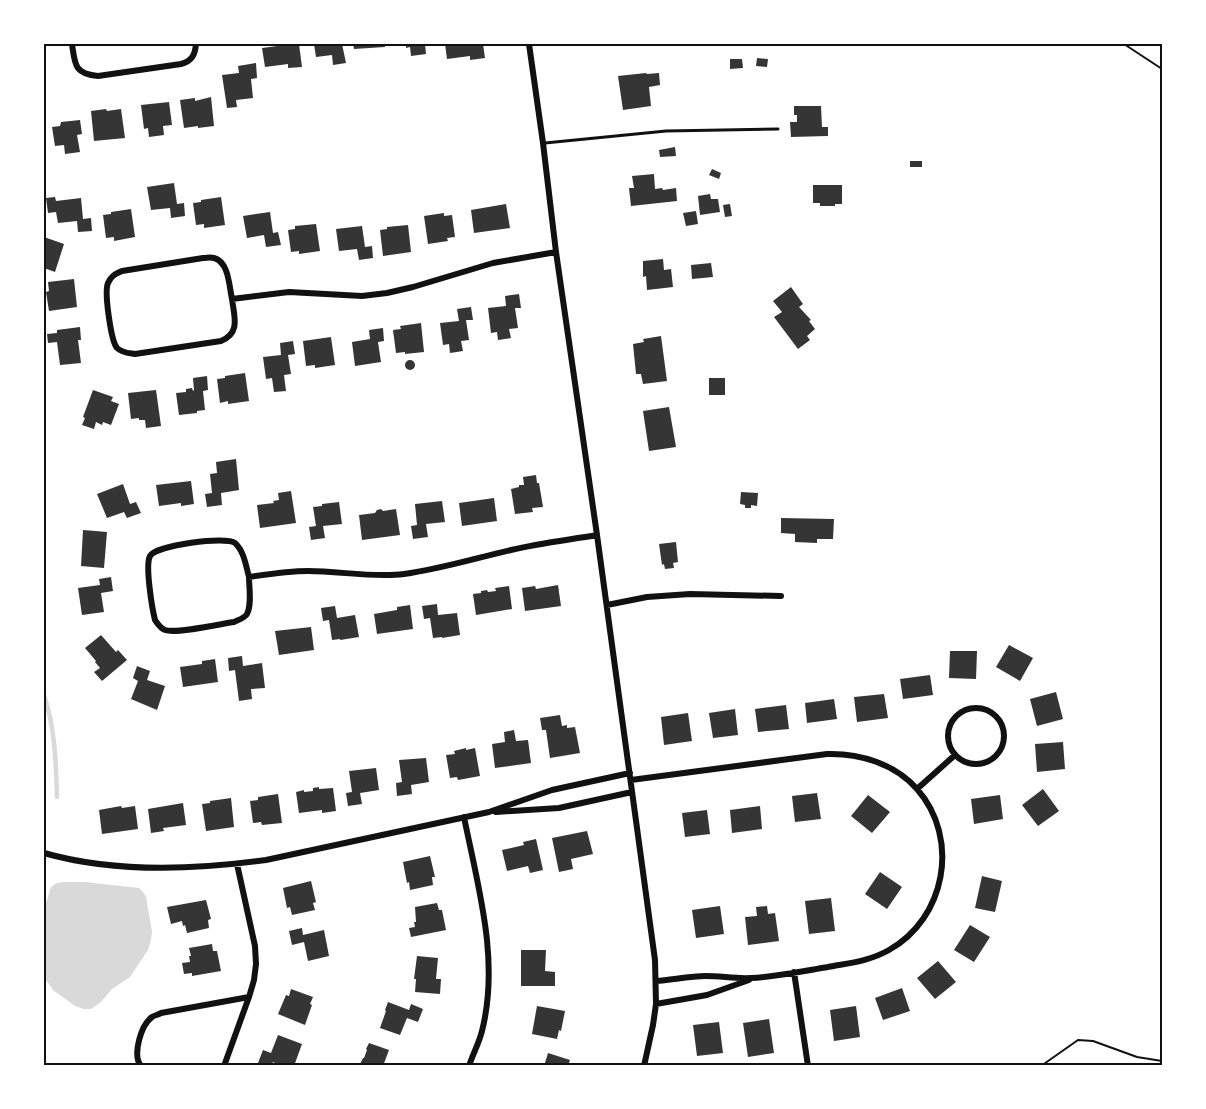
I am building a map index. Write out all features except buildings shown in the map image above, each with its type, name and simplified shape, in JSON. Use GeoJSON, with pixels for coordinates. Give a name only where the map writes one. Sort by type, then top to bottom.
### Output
{"type":"FeatureCollection","features":[{"type":"Feature","properties":{"kind":"street"},"geometry":{"type":"LineString","coordinates":[[72,44],[79,70],[87,75],[98,76],[188,62],[194,55],[196,44]]}},
{"type":"Feature","properties":{"kind":"street"},"geometry":{"type":"LineString","coordinates":[[529,44],[556,252],[650,914],[655,960],[656,1004],[644,1065]]}},
{"type":"Feature","properties":{"kind":"street"},"geometry":{"type":"LineString","coordinates":[[232,299],[289,292],[362,296],[387,293],[493,263],[556,252]]}},
{"type":"Feature","properties":{"kind":"street"},"geometry":{"type":"LineString","coordinates":[[214,258],[222,262],[226,270],[232,299],[235,321],[234,331],[229,338],[135,354],[117,348],[113,340],[106,292],[107,284],[113,275],[122,271],[214,258]]}},
{"type":"Feature","properties":{"kind":"street"},"geometry":{"type":"LineString","coordinates":[[249,577],[288,571],[402,575],[513,550],[597,535]]}},
{"type":"Feature","properties":{"kind":"street"},"geometry":{"type":"LineString","coordinates":[[230,540],[237,545],[243,555],[249,577],[249,603],[247,613],[241,619],[177,631],[166,630],[154,620],[148,566],[150,556],[155,551],[230,540]]}},
{"type":"Feature","properties":{"kind":"street"},"geometry":{"type":"LineString","coordinates":[[607,605],[647,597],[690,594],[781,596]]}},
{"type":"Feature","properties":{"kind":"street"},"geometry":{"type":"LineString","coordinates":[[971,709],[985,710],[993,714],[1003,730],[1002,745],[998,753],[991,760],[977,764],[968,763],[955,755],[950,748],[948,734],[955,717],[971,709]]}},
{"type":"Feature","properties":{"kind":"street"},"geometry":{"type":"LineString","coordinates":[[44,853],[88,862],[126,866],[167,868],[237,864],[266,860],[489,812],[552,790],[630,776],[827,753],[852,755],[876,762],[898,773],[917,789],[925,800],[936,824],[942,850],[939,884],[933,903],[919,925],[889,950],[851,963],[752,978],[704,976],[656,981]]}},
{"type":"Feature","properties":{"kind":"street"},"geometry":{"type":"LineString","coordinates":[[917,789],[955,755]]}},
{"type":"Feature","properties":{"kind":"street"},"geometry":{"type":"LineString","coordinates":[[489,812],[560,808],[632,792]]}},
{"type":"Feature","properties":{"kind":"street"},"geometry":{"type":"LineString","coordinates":[[464,817],[485,922],[489,976],[482,1032],[469,1065]]}},
{"type":"Feature","properties":{"kind":"street"},"geometry":{"type":"LineString","coordinates":[[224,1065],[249,997],[256,964],[255,946],[237,864]]}},
{"type":"Feature","properties":{"kind":"street"},"geometry":{"type":"LineString","coordinates":[[794,972],[808,1065]]}},
{"type":"Feature","properties":{"kind":"street"},"geometry":{"type":"LineString","coordinates":[[656,1004],[707,995],[752,978]]}},
{"type":"Feature","properties":{"kind":"street"},"geometry":{"type":"LineString","coordinates":[[141,1065],[137,1061],[136,1050],[144,1027],[152,1017],[161,1013],[249,997]]}},
{"type":"Feature","properties":{"kind":"lane"},"geometry":{"type":"LineString","coordinates":[[543,143],[666,131],[778,129]]}},
{"type":"Feature","properties":{"kind":"path"},"geometry":{"type":"LineString","coordinates":[[1124,44],[1162,69]]}},
{"type":"Feature","properties":{"kind":"path"},"geometry":{"type":"LineString","coordinates":[[1041,1065],[1078,1040],[1093,1041],[1137,1057],[1162,1060]]}},
{"type":"Feature","properties":{"kind":"shaded area"},"geometry":{"type":"Polygon","coordinates":[[[63,882],[139,888],[146,897],[152,932],[148,950],[130,977],[112,989],[101,1002],[91,1009],[75,1006],[53,990],[44,977],[44,909],[51,887],[63,882]]]}},
{"type":"Feature","properties":{"kind":"waterway"},"geometry":{"type":"LineString","coordinates":[[44,695],[53,733],[57,797]]}}]}
